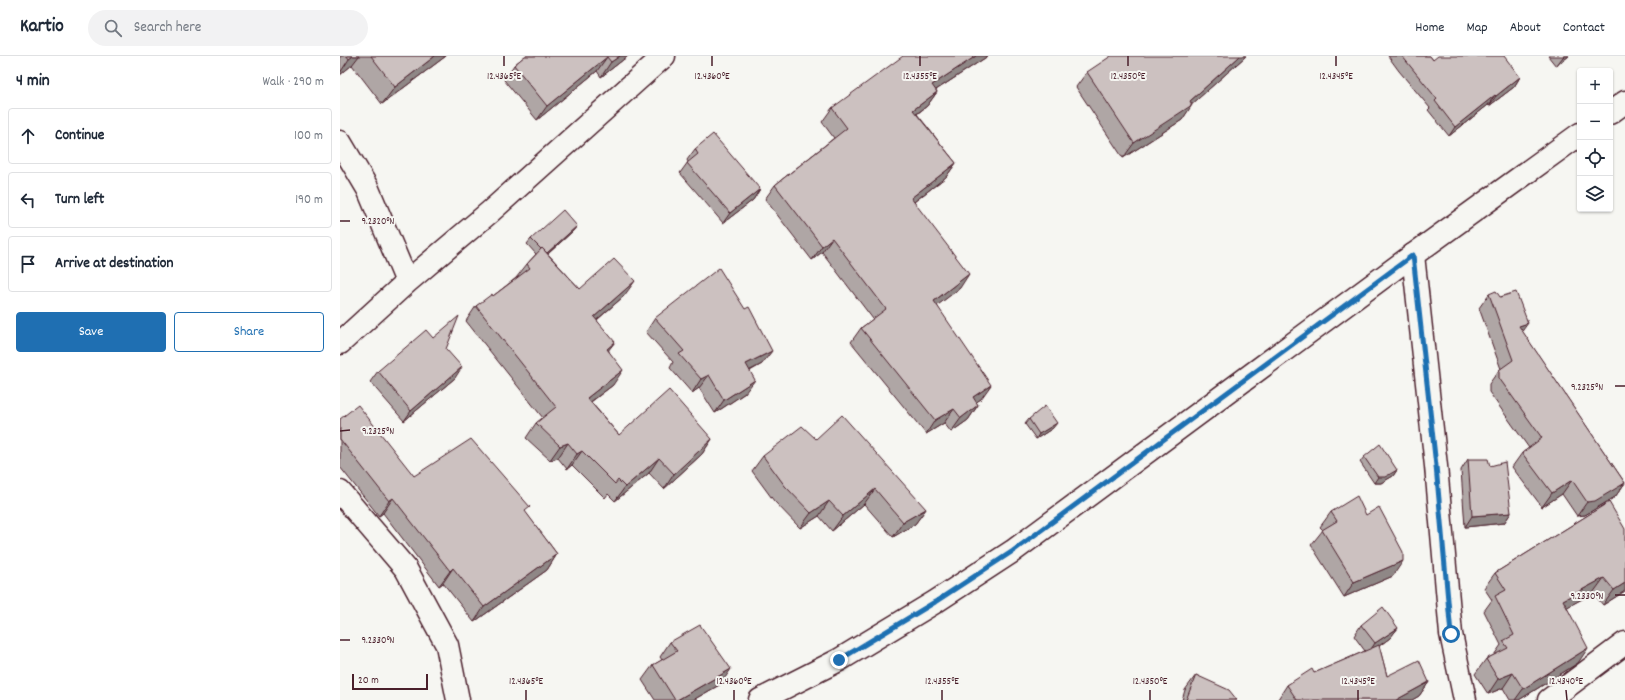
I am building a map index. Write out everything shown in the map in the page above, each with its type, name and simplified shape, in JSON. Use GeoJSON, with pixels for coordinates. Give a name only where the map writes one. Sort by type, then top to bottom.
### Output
{"type":"FeatureCollection","features":[{"type":"Feature","properties":{"kind":"street"},"geometry":{"type":"LineString","coordinates":[[340,343],[407,282],[491,211],[664,56]]}},
{"type":"Feature","properties":{"kind":"street"},"geometry":{"type":"LineString","coordinates":[[1613,111],[1625,102]]}},
{"type":"Feature","properties":{"kind":"street"},"geometry":{"type":"LineString","coordinates":[[760,700],[839,660],[935,602],[1013,551],[1413,255],[1577,136]]}},
{"type":"Feature","properties":{"kind":"street"},"geometry":{"type":"LineString","coordinates":[[340,142],[368,189],[407,282]]}},
{"type":"Feature","properties":{"kind":"street"},"geometry":{"type":"LineString","coordinates":[[1413,255],[1436,466],[1451,634],[1465,700]]}},
{"type":"Feature","properties":{"kind":"street"},"geometry":{"type":"LineString","coordinates":[[340,492],[406,569],[447,645],[458,700]]}},
{"type":"Feature","properties":{"kind":"street"},"geometry":{"type":"LineString","coordinates":[[1549,700],[1625,642]]}},
{"type":"Feature","properties":{"kind":"building"},"geometry":{"type":"Polygon","coordinates":[[[371,56],[435,56],[395,87],[371,56]]]}},
{"type":"Feature","properties":{"kind":"building"},"geometry":{"type":"Polygon","coordinates":[[[525,56],[620,56],[611,62],[607,57],[547,106],[514,65],[525,56]]]}},
{"type":"Feature","properties":{"kind":"building"},"geometry":{"type":"Polygon","coordinates":[[[903,56],[976,56],[932,85],[937,92],[913,110],[956,163],[911,198],[969,274],[934,301],[991,385],[973,397],[978,405],[961,418],[954,409],[935,420],[861,328],[886,309],[832,238],[822,246],[775,185],[847,128],[832,108],[903,56]]]}},
{"type":"Feature","properties":{"kind":"building"},"geometry":{"type":"Polygon","coordinates":[[[1111,56],[1240,56],[1190,101],[1192,105],[1134,143],[1087,72],[1111,56]]]}},
{"type":"Feature","properties":{"kind":"building"},"geometry":{"type":"Polygon","coordinates":[[[1402,56],[1430,56],[1433,60],[1438,56],[1504,56],[1520,77],[1455,127],[1435,101],[1437,99],[1402,56]]]}},
{"type":"Feature","properties":{"kind":"building"},"geometry":{"type":"Polygon","coordinates":[[[713,134],[760,189],[730,213],[687,163],[698,154],[695,149],[713,134]]]}},
{"type":"Feature","properties":{"kind":"building"},"geometry":{"type":"Polygon","coordinates":[[[563,210],[577,226],[547,253],[531,239],[563,210]]]}},
{"type":"Feature","properties":{"kind":"building"},"geometry":{"type":"Polygon","coordinates":[[[542,248],[580,289],[614,259],[635,281],[594,317],[615,342],[607,349],[623,370],[587,398],[619,435],[669,390],[712,439],[674,474],[659,458],[625,487],[618,480],[615,484],[582,451],[577,454],[568,443],[560,446],[536,423],[556,407],[476,306],[492,294],[493,296],[530,268],[527,264],[542,248]]]}},
{"type":"Feature","properties":{"kind":"building"},"geometry":{"type":"Polygon","coordinates":[[[719,268],[745,309],[749,307],[772,351],[746,364],[755,380],[724,400],[709,375],[701,379],[679,354],[684,351],[655,318],[719,268]]]}},
{"type":"Feature","properties":{"kind":"building"},"geometry":{"type":"Polygon","coordinates":[[[1496,291],[1500,297],[1516,292],[1528,323],[1519,326],[1625,483],[1595,501],[1587,502],[1572,480],[1552,493],[1522,453],[1542,438],[1499,378],[1499,370],[1513,360],[1489,294],[1496,291]]]}},
{"type":"Feature","properties":{"kind":"building"},"geometry":{"type":"Polygon","coordinates":[[[459,316],[446,349],[462,367],[411,411],[378,371],[426,330],[433,338],[459,316]]]}},
{"type":"Feature","properties":{"kind":"building"},"geometry":{"type":"Polygon","coordinates":[[[358,405],[414,476],[471,439],[530,507],[525,511],[557,554],[484,607],[453,568],[450,571],[393,498],[389,501],[340,439],[340,419],[358,405]]]}},
{"type":"Feature","properties":{"kind":"building"},"geometry":{"type":"Polygon","coordinates":[[[1045,406],[1057,423],[1039,434],[1029,419],[1045,406]]]}},
{"type":"Feature","properties":{"kind":"building"},"geometry":{"type":"Polygon","coordinates":[[[842,415],[926,509],[903,522],[875,489],[843,516],[829,501],[811,513],[785,486],[763,456],[802,426],[816,439],[842,415]]]}},
{"type":"Feature","properties":{"kind":"building"},"geometry":{"type":"Polygon","coordinates":[[[1380,444],[1397,470],[1385,477],[1378,477],[1364,457],[1380,444]]]}},
{"type":"Feature","properties":{"kind":"building"},"geometry":{"type":"Polygon","coordinates":[[[1468,459],[1488,459],[1490,466],[1505,462],[1511,513],[1472,516],[1468,459]]]}},
{"type":"Feature","properties":{"kind":"building"},"geometry":{"type":"Polygon","coordinates":[[[1357,496],[1366,515],[1379,507],[1403,552],[1403,561],[1354,582],[1322,530],[1337,521],[1331,512],[1357,496]]]}},
{"type":"Feature","properties":{"kind":"building"},"geometry":{"type":"Polygon","coordinates":[[[1609,502],[1625,529],[1625,583],[1614,590],[1604,578],[1563,600],[1588,648],[1523,689],[1513,673],[1498,679],[1486,659],[1508,648],[1503,641],[1514,635],[1495,596],[1506,590],[1495,573],[1609,502]]]}},
{"type":"Feature","properties":{"kind":"building"},"geometry":{"type":"Polygon","coordinates":[[[1383,607],[1398,628],[1375,643],[1361,625],[1383,607]]]}},
{"type":"Feature","properties":{"kind":"building"},"geometry":{"type":"Polygon","coordinates":[[[700,625],[731,669],[675,700],[653,665],[677,651],[670,642],[700,625]]]}},
{"type":"Feature","properties":{"kind":"building"},"geometry":{"type":"Polygon","coordinates":[[[1379,645],[1387,676],[1419,660],[1429,682],[1396,700],[1297,700],[1287,685],[1312,669],[1314,673],[1379,645]]]}},
{"type":"Feature","properties":{"kind":"building"},"geometry":{"type":"Polygon","coordinates":[[[1196,675],[1229,690],[1237,700],[1186,700],[1196,675]]]}},
{"type":"Feature","properties":{"kind":"route"},"geometry":{"type":"LineString","coordinates":[[839,660],[935,602],[1013,551],[1413,255],[1436,466],[1451,634]]}}]}
